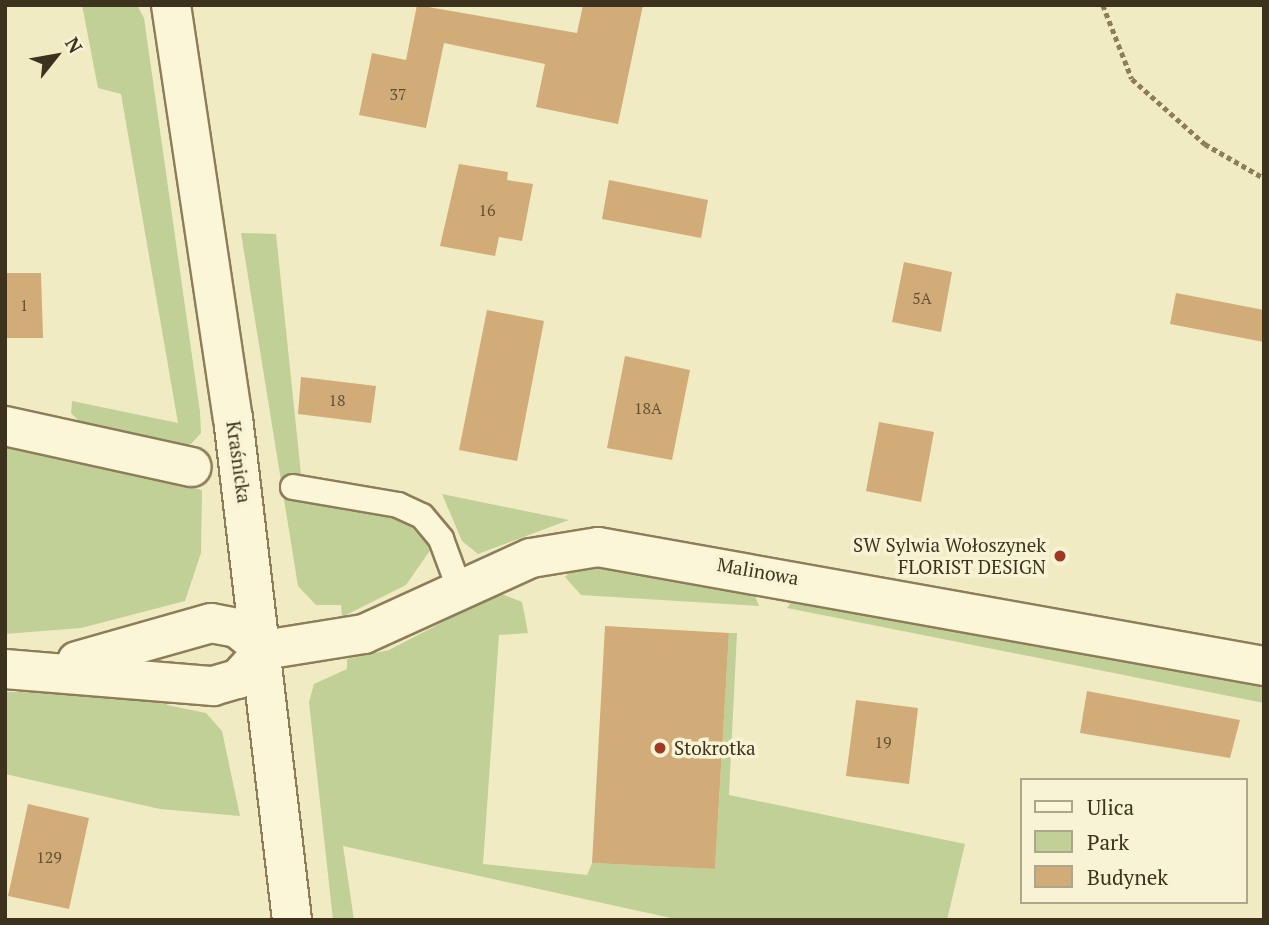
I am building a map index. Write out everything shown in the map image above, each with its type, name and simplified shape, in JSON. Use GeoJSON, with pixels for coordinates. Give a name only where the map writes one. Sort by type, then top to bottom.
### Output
{"type":"FeatureCollection","features":[{"type":"Feature","properties":{"kind":"street","name":"Kraśnicka"},"geometry":{"type":"LineString","coordinates":[[171,5],[264,650],[292,920]]}},
{"type":"Feature","properties":{"kind":"street"},"geometry":{"type":"LineString","coordinates":[[5,426],[192,467]]}},
{"type":"Feature","properties":{"kind":"street","name":"Malinowa"},"geometry":{"type":"LineString","coordinates":[[264,650],[364,634],[551,551],[598,547],[1264,666]]}},
{"type":"Feature","properties":{"kind":"street"},"geometry":{"type":"LineString","coordinates":[[211,623],[237,628],[264,650],[238,679],[213,686],[21,670],[211,623]]}},
{"type":"Feature","properties":{"kind":"lane"},"geometry":{"type":"LineString","coordinates":[[293,487],[398,505],[422,516],[441,539],[461,593]]}},
{"type":"Feature","properties":{"kind":"path"},"geometry":{"type":"LineString","coordinates":[[1103,5],[1132,79],[1205,144],[1264,178]]}},
{"type":"Feature","properties":{"kind":"green space"},"geometry":{"type":"Polygon","coordinates":[[[82,5],[137,5],[144,18],[200,412],[201,433],[191,444],[168,446],[82,424],[71,413],[72,401],[178,423],[121,94],[98,88],[82,5]]]}},
{"type":"Feature","properties":{"kind":"green space"},"geometry":{"type":"Polygon","coordinates":[[[241,233],[276,234],[301,474],[289,474],[292,500],[404,519],[431,549],[406,585],[342,617],[341,605],[316,605],[298,586],[241,233]]]}},
{"type":"Feature","properties":{"kind":"green space"},"geometry":{"type":"Polygon","coordinates":[[[5,443],[202,490],[201,553],[185,601],[81,628],[5,634],[5,443]]]}},
{"type":"Feature","properties":{"kind":"green space"},"geometry":{"type":"Polygon","coordinates":[[[442,494],[569,520],[478,554],[462,541],[442,494]]]}},
{"type":"Feature","properties":{"kind":"green space"},"geometry":{"type":"Polygon","coordinates":[[[579,563],[754,593],[759,606],[581,595],[565,577],[579,563]]]}},
{"type":"Feature","properties":{"kind":"green space"},"geometry":{"type":"Polygon","coordinates":[[[499,593],[522,602],[528,633],[499,635],[483,864],[587,875],[592,863],[715,869],[729,633],[737,633],[729,795],[965,844],[947,920],[680,920],[343,846],[354,920],[333,920],[309,702],[314,684],[347,669],[347,659],[389,650],[499,593]]]}},
{"type":"Feature","properties":{"kind":"green space"},"geometry":{"type":"Polygon","coordinates":[[[792,601],[1264,676],[1264,703],[787,608],[792,601]]]}},
{"type":"Feature","properties":{"kind":"green space"},"geometry":{"type":"Polygon","coordinates":[[[5,692],[168,692],[167,705],[206,713],[222,731],[240,816],[160,809],[5,774],[5,692]]]}},
{"type":"Feature","properties":{"kind":"building"},"geometry":{"type":"Polygon","coordinates":[[[417,5],[577,33],[583,5],[643,5],[618,124],[536,107],[545,64],[444,43],[426,128],[359,115],[372,53],[406,60],[417,5]]]}},
{"type":"Feature","properties":{"kind":"building"},"geometry":{"type":"Polygon","coordinates":[[[459,164],[508,172],[507,180],[533,184],[522,241],[499,237],[495,256],[440,246],[459,164]]]}},
{"type":"Feature","properties":{"kind":"building"},"geometry":{"type":"Polygon","coordinates":[[[609,180],[708,200],[701,238],[602,219],[609,180]]]}},
{"type":"Feature","properties":{"kind":"building"},"geometry":{"type":"Polygon","coordinates":[[[904,262],[952,272],[941,332],[892,322],[904,262]]]}},
{"type":"Feature","properties":{"kind":"building"},"geometry":{"type":"Polygon","coordinates":[[[5,273],[41,273],[43,338],[5,338],[5,273]]]}},
{"type":"Feature","properties":{"kind":"building"},"geometry":{"type":"Polygon","coordinates":[[[1176,293],[1264,310],[1264,342],[1170,324],[1176,293]]]}},
{"type":"Feature","properties":{"kind":"building"},"geometry":{"type":"Polygon","coordinates":[[[487,310],[544,321],[517,461],[459,450],[487,310]]]}},
{"type":"Feature","properties":{"kind":"building"},"geometry":{"type":"Polygon","coordinates":[[[625,356],[690,370],[672,460],[607,448],[625,356]]]}},
{"type":"Feature","properties":{"kind":"building"},"geometry":{"type":"Polygon","coordinates":[[[301,377],[376,386],[371,423],[298,414],[301,377]]]}},
{"type":"Feature","properties":{"kind":"building"},"geometry":{"type":"Polygon","coordinates":[[[879,422],[934,432],[921,502],[866,491],[879,422]]]}},
{"type":"Feature","properties":{"kind":"building","name":"Stokrotka"},"geometry":{"type":"Polygon","coordinates":[[[605,626],[729,633],[715,869],[592,863],[605,626]]]}},
{"type":"Feature","properties":{"kind":"building"},"geometry":{"type":"Polygon","coordinates":[[[1087,691],[1240,720],[1230,758],[1080,733],[1087,691]]]}},
{"type":"Feature","properties":{"kind":"building"},"geometry":{"type":"Polygon","coordinates":[[[856,700],[918,708],[909,784],[846,776],[856,700]]]}},
{"type":"Feature","properties":{"kind":"building"},"geometry":{"type":"Polygon","coordinates":[[[28,804],[89,818],[69,909],[8,896],[28,804]]]}},
{"type":"Feature","properties":{"kind":"place","name":"SW Sylwia Wołoszynek FLORIST DESIGN"},"geometry":{"type":"Point","coordinates":[1060,556]}},
{"type":"Feature","properties":{"kind":"place","name":"Stokrotka"},"geometry":{"type":"Point","coordinates":[660,748]}}]}
